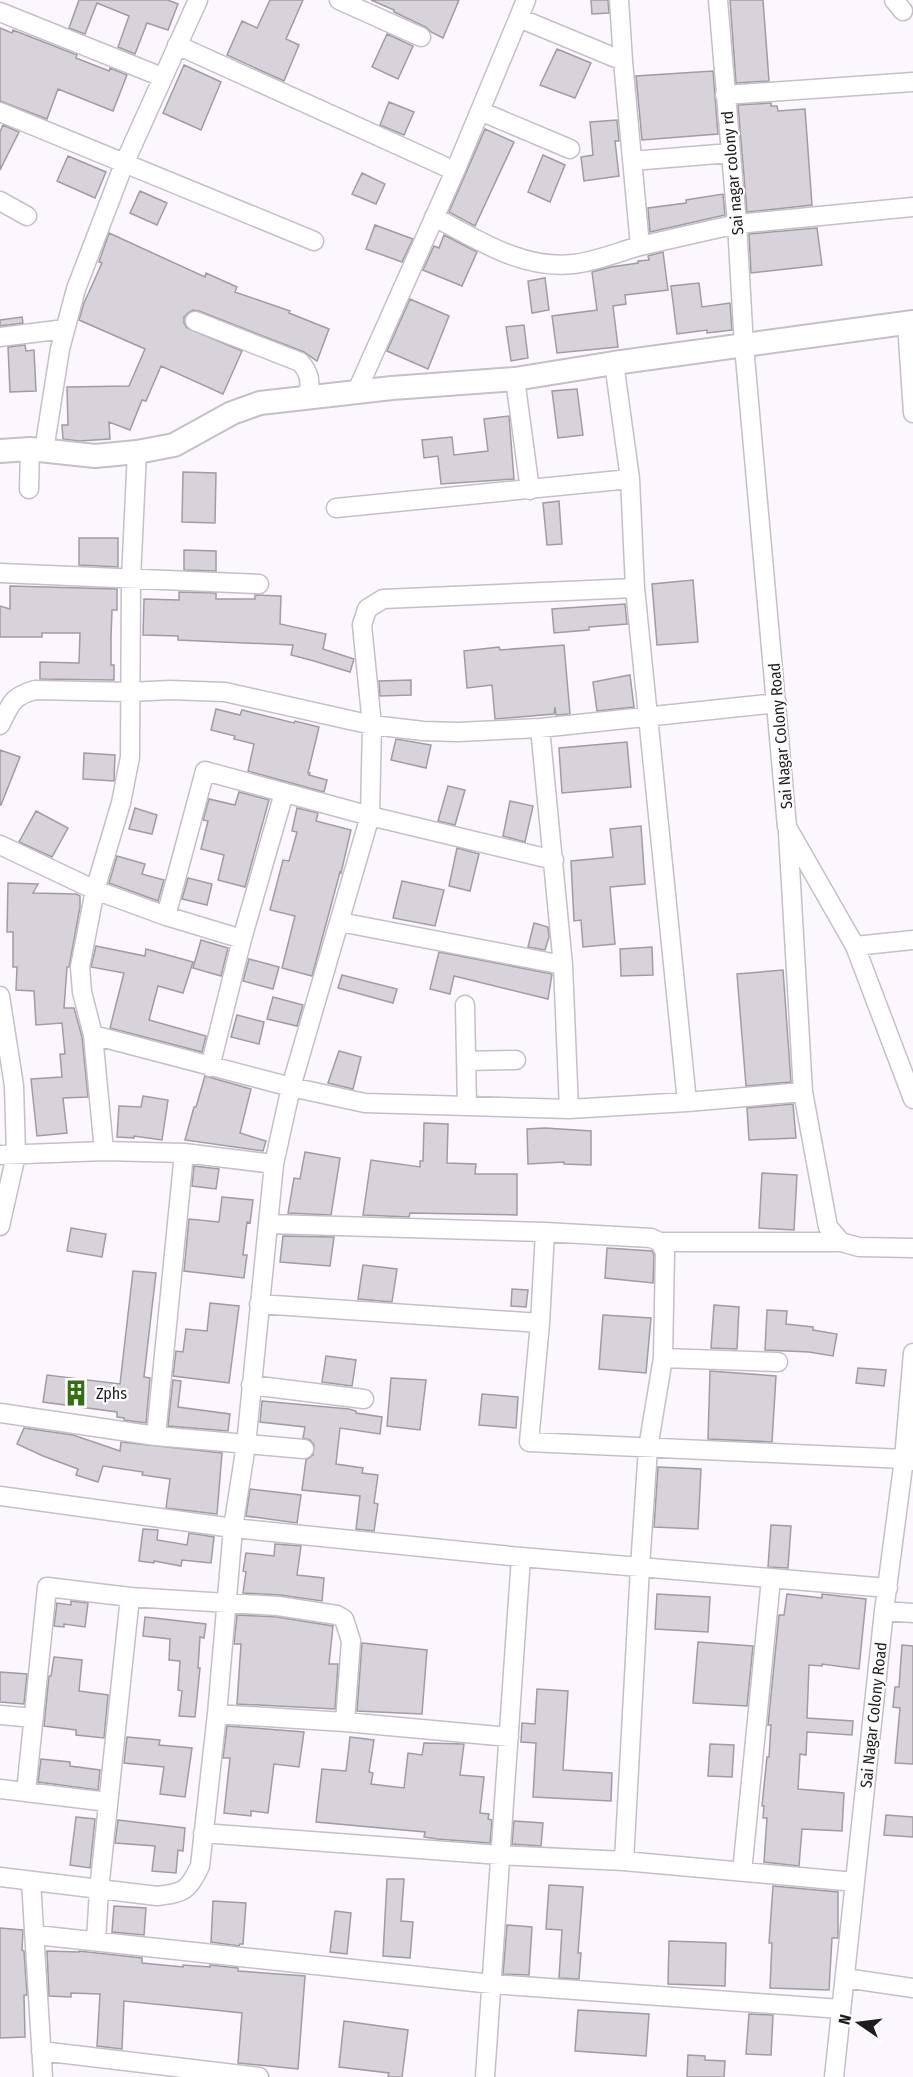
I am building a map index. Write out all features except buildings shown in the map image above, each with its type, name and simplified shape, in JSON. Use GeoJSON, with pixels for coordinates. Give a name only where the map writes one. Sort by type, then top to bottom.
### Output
{"type":"FeatureCollection","features":[{"type":"Feature","properties":{"kind":"street"},"geometry":{"type":"LineString","coordinates":[[29,489],[60,349],[76,289],[124,164],[198,0]]}},
{"type":"Feature","properties":{"kind":"street"},"geometry":{"type":"LineString","coordinates":[[339,0],[421,37]]}},
{"type":"Feature","properties":{"kind":"street"},"geometry":{"type":"LineString","coordinates":[[356,393],[455,171],[526,0]]}},
{"type":"Feature","properties":{"kind":"street"},"geometry":{"type":"LineString","coordinates":[[619,0],[640,246]]}},
{"type":"Feature","properties":{"kind":"street","name":"Sai nagar colony rd"},"geometry":{"type":"LineString","coordinates":[[718,0],[744,346]]}},
{"type":"Feature","properties":{"kind":"street"},"geometry":{"type":"LineString","coordinates":[[0,12],[162,77]]}},
{"type":"Feature","properties":{"kind":"street"},"geometry":{"type":"LineString","coordinates":[[519,18],[623,61]]}},
{"type":"Feature","properties":{"kind":"street"},"geometry":{"type":"LineString","coordinates":[[177,45],[455,171]]}},
{"type":"Feature","properties":{"kind":"street"},"geometry":{"type":"LineString","coordinates":[[725,95],[913,82]]}},
{"type":"Feature","properties":{"kind":"street"},"geometry":{"type":"LineString","coordinates":[[480,111],[570,149]]}},
{"type":"Feature","properties":{"kind":"street"},"geometry":{"type":"LineString","coordinates":[[0,112],[314,241]]}},
{"type":"Feature","properties":{"kind":"street"},"geometry":{"type":"LineString","coordinates":[[632,161],[730,153]]}},
{"type":"Feature","properties":{"kind":"street"},"geometry":{"type":"LineString","coordinates":[[0,201],[27,216]]}},
{"type":"Feature","properties":{"kind":"street"},"geometry":{"type":"LineString","coordinates":[[434,217],[512,256],[543,264],[573,264],[736,224],[913,207]]}},
{"type":"Feature","properties":{"kind":"street"},"geometry":{"type":"LineString","coordinates":[[195,321],[300,362],[307,369],[310,379],[309,398]]}},
{"type":"Feature","properties":{"kind":"street"},"geometry":{"type":"LineString","coordinates":[[0,451],[37,449],[95,456],[137,452],[174,445],[232,413],[260,403],[392,388],[515,379],[910,322],[913,413]]}},
{"type":"Feature","properties":{"kind":"street"},"geometry":{"type":"LineString","coordinates":[[0,337],[65,329]]}},
{"type":"Feature","properties":{"kind":"street","name":"Sai Nagar Colony Road"},"geometry":{"type":"LineString","coordinates":[[744,346],[788,827],[855,945],[913,1099]]}},
{"type":"Feature","properties":{"kind":"street"},"geometry":{"type":"LineString","coordinates":[[614,363],[630,479],[635,588],[687,1102]]}},
{"type":"Feature","properties":{"kind":"street"},"geometry":{"type":"LineString","coordinates":[[515,379],[530,490]]}},
{"type":"Feature","properties":{"kind":"street"},"geometry":{"type":"LineString","coordinates":[[104,1151],[93,1035],[82,992],[80,967],[95,890],[121,803],[130,757],[131,579],[137,452]]}},
{"type":"Feature","properties":{"kind":"street"},"geometry":{"type":"LineString","coordinates":[[336,508],[630,479]]}},
{"type":"Feature","properties":{"kind":"street"},"geometry":{"type":"LineString","coordinates":[[0,573],[259,585]]}},
{"type":"Feature","properties":{"kind":"street"},"geometry":{"type":"LineString","coordinates":[[0,1877],[157,1896],[180,1893],[191,1885],[200,1866],[217,1714],[233,1528],[246,1445],[274,1164],[291,1087],[370,816],[372,724],[362,625],[367,609],[383,599],[635,588]]}},
{"type":"Feature","properties":{"kind":"street"},"geometry":{"type":"LineString","coordinates":[[0,725],[13,701],[20,694],[35,690],[225,692],[372,724],[423,731],[458,732],[540,728],[777,703]]}},
{"type":"Feature","properties":{"kind":"street"},"geometry":{"type":"LineString","coordinates":[[540,728],[562,965],[569,1109]]}},
{"type":"Feature","properties":{"kind":"street"},"geometry":{"type":"LineString","coordinates":[[166,916],[205,771],[370,816],[554,860]]}},
{"type":"Feature","properties":{"kind":"street"},"geometry":{"type":"LineString","coordinates":[[210,1067],[242,939],[284,793]]}},
{"type":"Feature","properties":{"kind":"street"},"geometry":{"type":"LineString","coordinates":[[788,827],[803,1092],[828,1227],[841,1242]]}},
{"type":"Feature","properties":{"kind":"street"},"geometry":{"type":"LineString","coordinates":[[0,845],[95,890],[166,916],[242,939]]}},
{"type":"Feature","properties":{"kind":"street"},"geometry":{"type":"LineString","coordinates":[[340,922],[562,965]]}},
{"type":"Feature","properties":{"kind":"street"},"geometry":{"type":"LineString","coordinates":[[855,945],[913,939]]}},
{"type":"Feature","properties":{"kind":"street"},"geometry":{"type":"LineString","coordinates":[[0,996],[7,1085],[8,1155],[0,1226]]}},
{"type":"Feature","properties":{"kind":"street"},"geometry":{"type":"LineString","coordinates":[[465,1005],[467,1106]]}},
{"type":"Feature","properties":{"kind":"street"},"geometry":{"type":"LineString","coordinates":[[93,1035],[210,1067],[365,1103],[569,1109],[803,1092]]}},
{"type":"Feature","properties":{"kind":"street"},"geometry":{"type":"LineString","coordinates":[[466,1061],[516,1060]]}},
{"type":"Feature","properties":{"kind":"street"},"geometry":{"type":"LineString","coordinates":[[8,1155],[104,1151],[184,1153],[274,1164]]}},
{"type":"Feature","properties":{"kind":"street"},"geometry":{"type":"LineString","coordinates":[[156,1436],[184,1153]]}},
{"type":"Feature","properties":{"kind":"street"},"geometry":{"type":"LineString","coordinates":[[269,1224],[545,1232],[651,1238],[660,1242],[841,1242],[859,1247],[913,1248]]}},
{"type":"Feature","properties":{"kind":"street"},"geometry":{"type":"LineString","coordinates":[[545,1232],[530,1442],[908,1460]]}},
{"type":"Feature","properties":{"kind":"street"},"geometry":{"type":"LineString","coordinates":[[624,1861],[639,1567],[648,1448],[663,1358],[665,1252],[660,1242]]}},
{"type":"Feature","properties":{"kind":"street"},"geometry":{"type":"LineString","coordinates":[[259,1304],[540,1323]]}},
{"type":"Feature","properties":{"kind":"street","name":"Sai Nagar Colony Road"},"geometry":{"type":"LineString","coordinates":[[834,2077],[884,1611],[908,1460],[913,1353]]}},
{"type":"Feature","properties":{"kind":"street"},"geometry":{"type":"LineString","coordinates":[[663,1358],[778,1362]]}},
{"type":"Feature","properties":{"kind":"street"},"geometry":{"type":"LineString","coordinates":[[251,1385],[364,1399]]}},
{"type":"Feature","properties":{"kind":"street"},"geometry":{"type":"LineString","coordinates":[[0,1413],[156,1436],[304,1449]]}},
{"type":"Feature","properties":{"kind":"street"},"geometry":{"type":"LineString","coordinates":[[0,1496],[233,1528],[521,1557],[888,1588]]}},
{"type":"Feature","properties":{"kind":"street"},"geometry":{"type":"LineString","coordinates":[[485,2077],[521,1557]]}},
{"type":"Feature","properties":{"kind":"street"},"geometry":{"type":"LineString","coordinates":[[741,1872],[771,1579]]}},
{"type":"Feature","properties":{"kind":"street"},"geometry":{"type":"LineString","coordinates":[[26,1792],[47,1587],[130,1598],[226,1601],[330,1612],[344,1619],[351,1641],[345,1722]]}},
{"type":"Feature","properties":{"kind":"street"},"geometry":{"type":"LineString","coordinates":[[96,1941],[99,1890],[130,1598]]}},
{"type":"Feature","properties":{"kind":"street"},"geometry":{"type":"LineString","coordinates":[[884,1611],[913,1613]]}},
{"type":"Feature","properties":{"kind":"street"},"geometry":{"type":"LineString","coordinates":[[217,1714],[345,1722],[508,1737]]}},
{"type":"Feature","properties":{"kind":"street"},"geometry":{"type":"LineString","coordinates":[[0,1715],[34,1718]]}},
{"type":"Feature","properties":{"kind":"street"},"geometry":{"type":"LineString","coordinates":[[0,1789],[108,1802]]}},
{"type":"Feature","properties":{"kind":"street"},"geometry":{"type":"LineString","coordinates":[[203,1833],[500,1855],[624,1861],[855,1882]]}},
{"type":"Feature","properties":{"kind":"street"},"geometry":{"type":"LineString","coordinates":[[31,1881],[43,2077]]}},
{"type":"Feature","properties":{"kind":"street"},"geometry":{"type":"LineString","coordinates":[[36,1935],[492,1984],[841,2008]]}},
{"type":"Feature","properties":{"kind":"street"},"geometry":{"type":"LineString","coordinates":[[845,1978],[913,1988]]}},
{"type":"Feature","properties":{"kind":"street"},"geometry":{"type":"LineString","coordinates":[[41,2051],[259,2077]]}},
{"type":"Feature","properties":{"kind":"place","name":"Zphs"},"geometry":{"type":"Point","coordinates":[76,1393]}}]}
